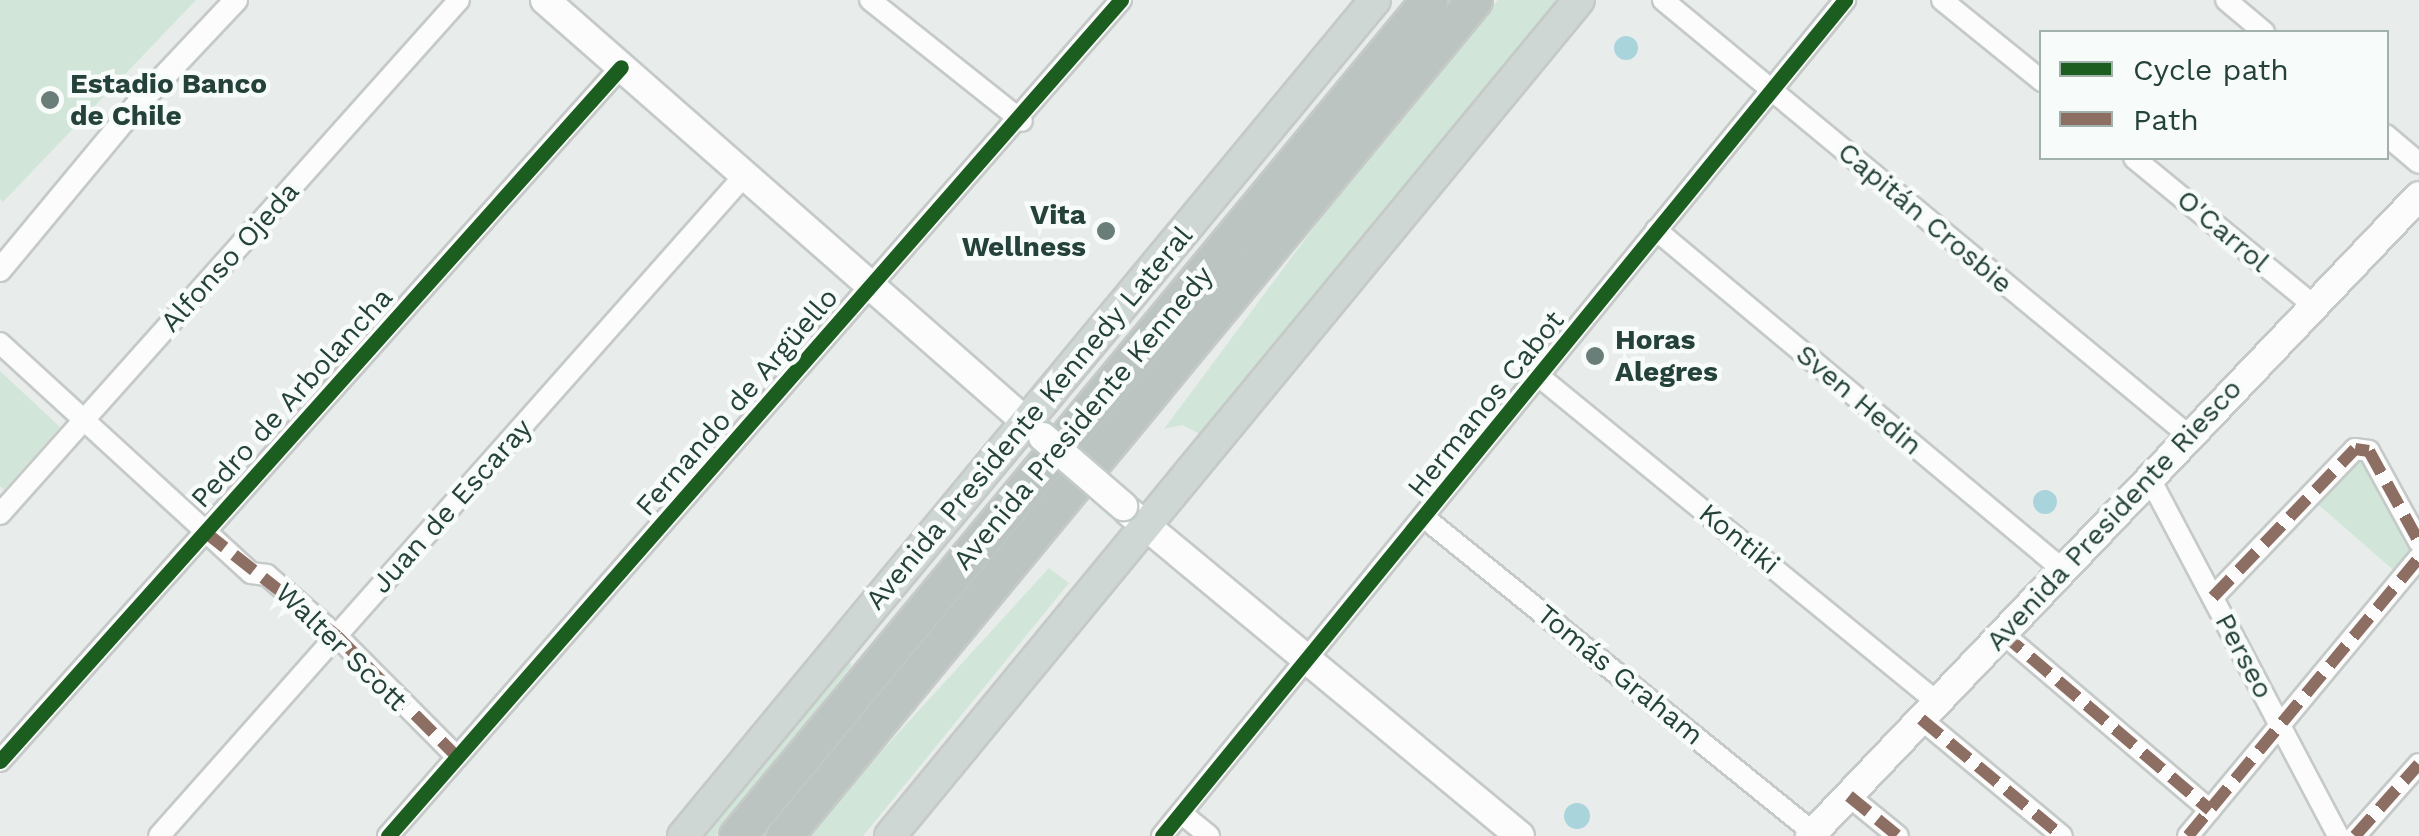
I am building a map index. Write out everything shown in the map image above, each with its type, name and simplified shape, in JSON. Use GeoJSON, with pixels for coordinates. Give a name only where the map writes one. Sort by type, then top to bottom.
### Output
{"type":"FeatureCollection","features":[{"type":"Feature","properties":{"kind":"highway","name":"Avenida Presidente Kennedy"},"geometry":{"type":"LineString","coordinates":[[737,836],[1428,0]]}},
{"type":"Feature","properties":{"kind":"highway","name":"Avenida Presidente Kennedy"},"geometry":{"type":"LineString","coordinates":[[784,836],[1474,0]]}},
{"type":"Feature","properties":{"kind":"main road"},"geometry":{"type":"LineString","coordinates":[[545,0],[1134,516],[1310,658],[1520,836]]}},
{"type":"Feature","properties":{"kind":"main road","name":"Avenida Presidente Kennedy Lateral"},"geometry":{"type":"LineString","coordinates":[[683,836],[1034,429],[1376,0]]}},
{"type":"Feature","properties":{"kind":"main road"},"geometry":{"type":"LineString","coordinates":[[890,836],[1134,516],[1580,0]]}},
{"type":"Feature","properties":{"kind":"main road","name":"Avenida Presidente Riesco"},"geometry":{"type":"LineString","coordinates":[[1812,834],[2312,304],[2417,206]]}},
{"type":"Feature","properties":{"kind":"street"},"geometry":{"type":"LineString","coordinates":[[0,270],[138,104],[236,0]]}},
{"type":"Feature","properties":{"kind":"street","name":"Alfonso Ojeda"},"geometry":{"type":"LineString","coordinates":[[0,514],[459,0]]}},
{"type":"Feature","properties":{"kind":"street"},"geometry":{"type":"LineString","coordinates":[[870,0],[1022,121]]}},
{"type":"Feature","properties":{"kind":"street","name":"Capitán Crosbie"},"geometry":{"type":"LineString","coordinates":[[1663,0],[2188,435]]}},
{"type":"Feature","properties":{"kind":"street","name":"Hermanos Cabot"},"geometry":{"type":"LineString","coordinates":[[1162,836],[1426,518],[1845,0]]}},
{"type":"Feature","properties":{"kind":"street"},"geometry":{"type":"LineString","coordinates":[[1942,0],[2039,80]]}},
{"type":"Feature","properties":{"kind":"street"},"geometry":{"type":"LineString","coordinates":[[2226,0],[2262,30]]}},
{"type":"Feature","properties":{"kind":"street","name":"Fernando de Argüello"},"geometry":{"type":"LineString","coordinates":[[388,836],[1022,121],[1113,3]]}},
{"type":"Feature","properties":{"kind":"street","name":"Pedro de Arbolancha"},"geometry":{"type":"LineString","coordinates":[[0,762],[621,67]]}},
{"type":"Feature","properties":{"kind":"street"},"geometry":{"type":"LineString","coordinates":[[2389,137],[2419,162]]}},
{"type":"Feature","properties":{"kind":"street","name":"O'Carrol"},"geometry":{"type":"LineString","coordinates":[[2136,160],[2312,304]]}},
{"type":"Feature","properties":{"kind":"street","name":"Juan de Escaray"},"geometry":{"type":"LineString","coordinates":[[159,836],[744,176]]}},
{"type":"Feature","properties":{"kind":"street","name":"Sven Hedin"},"geometry":{"type":"LineString","coordinates":[[1656,230],[2062,569]]}},
{"type":"Feature","properties":{"kind":"street","name":"Walter Scott"},"geometry":{"type":"LineString","coordinates":[[0,344],[81,424],[205,532],[337,636],[458,757]]}},
{"type":"Feature","properties":{"kind":"street","name":"Kontiki"},"geometry":{"type":"LineString","coordinates":[[1540,378],[1929,711],[2062,836]]}},
{"type":"Feature","properties":{"kind":"street"},"geometry":{"type":"LineString","coordinates":[[2212,597],[2356,449],[2369,452],[2419,542]]}},
{"type":"Feature","properties":{"kind":"street","name":"Perseo"},"geometry":{"type":"LineString","coordinates":[[2149,477],[2338,836]]}},
{"type":"Feature","properties":{"kind":"street","name":"Tomás Graham"},"geometry":{"type":"LineString","coordinates":[[1426,518],[1812,834]]}},
{"type":"Feature","properties":{"kind":"street"},"geometry":{"type":"LineString","coordinates":[[2188,836],[2419,558]]}},
{"type":"Feature","properties":{"kind":"street"},"geometry":{"type":"LineString","coordinates":[[2002,633],[2210,810]]}},
{"type":"Feature","properties":{"kind":"street"},"geometry":{"type":"LineString","coordinates":[[2355,836],[2419,764]]}},
{"type":"Feature","properties":{"kind":"street"},"geometry":{"type":"LineString","coordinates":[[1849,796],[1898,836]]}},
{"type":"Feature","properties":{"kind":"street"},"geometry":{"type":"LineString","coordinates":[[1181,814],[1209,836]]}},
{"type":"Feature","properties":{"kind":"green space","name":"Estadio Banco de Chile"},"geometry":{"type":"Polygon","coordinates":[[[0,0],[196,0],[3,202],[0,199],[0,0]]]}},
{"type":"Feature","properties":{"kind":"green space"},"geometry":{"type":"Polygon","coordinates":[[[1498,0],[1565,0],[1204,436],[1182,425],[1164,429],[1335,199],[1498,0]]]}},
{"type":"Feature","properties":{"kind":"green space"},"geometry":{"type":"Polygon","coordinates":[[[0,371],[60,427],[4,490],[0,486],[0,371]]]}},
{"type":"Feature","properties":{"kind":"green space"},"geometry":{"type":"Polygon","coordinates":[[[2362,456],[2414,545],[2398,574],[2313,500],[2362,456]]]}},
{"type":"Feature","properties":{"kind":"green space"},"geometry":{"type":"Polygon","coordinates":[[[1049,568],[1069,583],[863,836],[804,836],[1049,568]]]}},
{"type":"Feature","properties":{"kind":"green space"},"geometry":{"type":"Polygon","coordinates":[[[846,659],[852,665],[716,836],[698,836],[846,659]]]}},
{"type":"Feature","properties":{"kind":"water"},"geometry":{"type":"Polygon","coordinates":[[[1626,36],[1638,48],[1626,60],[1614,48],[1626,36]]]}},
{"type":"Feature","properties":{"kind":"water"},"geometry":{"type":"Polygon","coordinates":[[[2045,490],[2054,493],[2054,511],[2045,514],[2036,511],[2033,502],[2036,493],[2045,490]]]}},
{"type":"Feature","properties":{"kind":"water"},"geometry":{"type":"Polygon","coordinates":[[[1577,803],[1586,807],[1590,816],[1586,825],[1577,829],[1568,825],[1564,816],[1568,807],[1577,803]]]}},
{"type":"Feature","properties":{"kind":"marked path"},"geometry":{"type":"LineString","coordinates":[[2213,597],[2355,449],[2369,451],[2419,542]]}},
{"type":"Feature","properties":{"kind":"marked path"},"geometry":{"type":"LineString","coordinates":[[205,532],[337,636],[457,757]]}},
{"type":"Feature","properties":{"kind":"marked path"},"geometry":{"type":"LineString","coordinates":[[2188,836],[2419,558]]}},
{"type":"Feature","properties":{"kind":"marked path"},"geometry":{"type":"LineString","coordinates":[[2002,633],[2210,810]]}},
{"type":"Feature","properties":{"kind":"marked path"},"geometry":{"type":"LineString","coordinates":[[1921,719],[2062,836]]}},
{"type":"Feature","properties":{"kind":"marked path"},"geometry":{"type":"LineString","coordinates":[[2355,836],[2419,764]]}},
{"type":"Feature","properties":{"kind":"marked path"},"geometry":{"type":"LineString","coordinates":[[1849,796],[1898,836]]}},
{"type":"Feature","properties":{"kind":"cycle path"},"geometry":{"type":"LineString","coordinates":[[388,836],[1121,0]]}},
{"type":"Feature","properties":{"kind":"cycle path"},"geometry":{"type":"LineString","coordinates":[[1162,836],[1845,0]]}},
{"type":"Feature","properties":{"kind":"cycle path"},"geometry":{"type":"LineString","coordinates":[[0,761],[621,67]]}},
{"type":"Feature","properties":{"kind":"place","name":"Estadio Banco de Chile"},"geometry":{"type":"Point","coordinates":[50,100]}},
{"type":"Feature","properties":{"kind":"place","name":"Vita Wellness"},"geometry":{"type":"Point","coordinates":[1106,231]}},
{"type":"Feature","properties":{"kind":"place","name":"Horas Alegres"},"geometry":{"type":"Point","coordinates":[1595,356]}}]}
